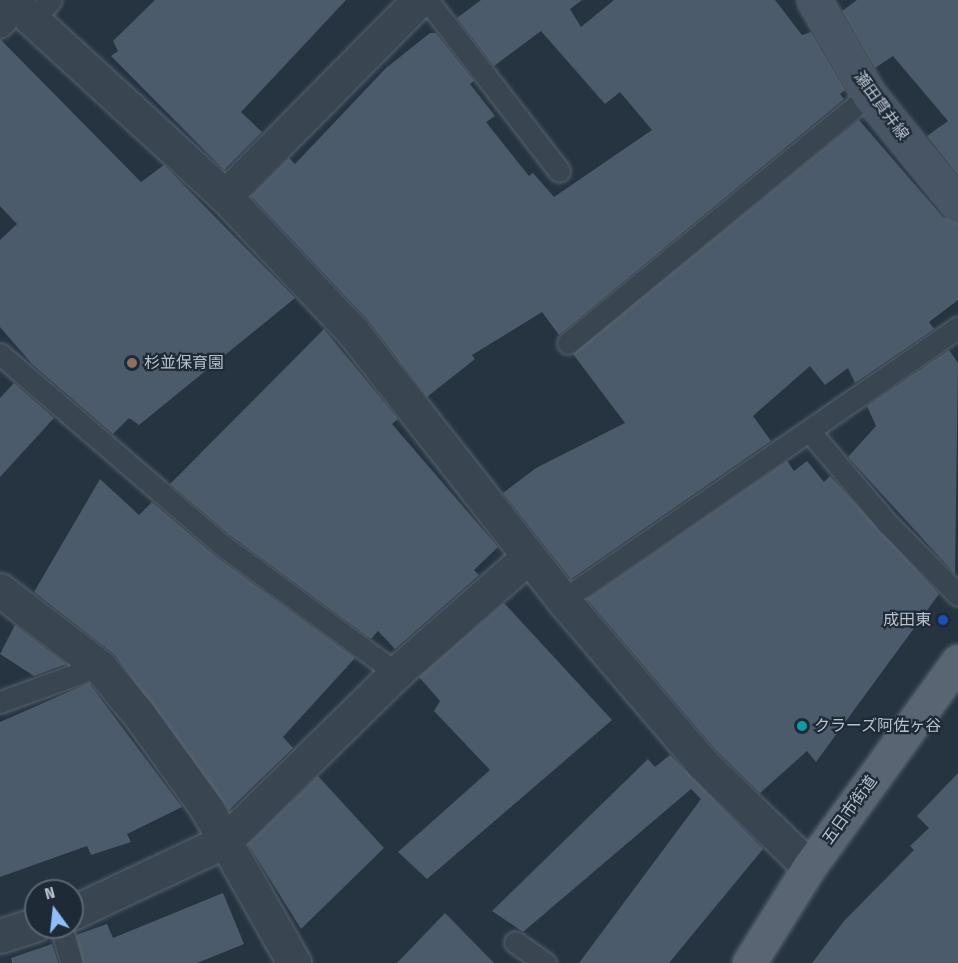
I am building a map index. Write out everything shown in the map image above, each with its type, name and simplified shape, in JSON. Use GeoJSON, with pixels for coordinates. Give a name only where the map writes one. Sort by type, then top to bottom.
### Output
{"type":"FeatureCollection","features":[{"type":"Feature","properties":{"kind":"main road","name":"瀬田貫井線"},"geometry":{"type":"LineString","coordinates":[[814,0],[869,94],[958,205]]}},
{"type":"Feature","properties":{"kind":"main road","name":"五日市街道"},"geometry":{"type":"LineString","coordinates":[[759,959],[809,867],[958,661]]}},
{"type":"Feature","properties":{"kind":"street"},"geometry":{"type":"LineString","coordinates":[[225,196],[419,0]]}},
{"type":"Feature","properties":{"kind":"street"},"geometry":{"type":"LineString","coordinates":[[23,11],[225,196],[352,332],[562,600],[702,763],[809,867]]}},
{"type":"Feature","properties":{"kind":"street"},"geometry":{"type":"LineString","coordinates":[[84,907],[225,841],[396,673],[527,558]]}},
{"type":"Feature","properties":{"kind":"street"},"geometry":{"type":"LineString","coordinates":[[0,590],[99,666],[207,809],[294,963]]}},
{"type":"Feature","properties":{"kind":"street"},"geometry":{"type":"LineString","coordinates":[[0,936],[24,928]]}},
{"type":"Feature","properties":{"kind":"lane"},"geometry":{"type":"LineString","coordinates":[[427,0],[559,171]]}},
{"type":"Feature","properties":{"kind":"lane"},"geometry":{"type":"LineString","coordinates":[[568,343],[869,94]]}},
{"type":"Feature","properties":{"kind":"lane"},"geometry":{"type":"LineString","coordinates":[[562,600],[811,433],[958,328]]}},
{"type":"Feature","properties":{"kind":"lane"},"geometry":{"type":"LineString","coordinates":[[0,354],[222,544],[396,673]]}},
{"type":"Feature","properties":{"kind":"lane"},"geometry":{"type":"LineString","coordinates":[[811,433],[888,524],[958,595]]}},
{"type":"Feature","properties":{"kind":"lane"},"geometry":{"type":"LineString","coordinates":[[0,702],[99,666]]}},
{"type":"Feature","properties":{"kind":"lane"},"geometry":{"type":"LineString","coordinates":[[64,939],[71,963]]}},
{"type":"Feature","properties":{"kind":"lane"},"geometry":{"type":"LineString","coordinates":[[515,942],[545,963]]}},
{"type":"Feature","properties":{"kind":"building"},"geometry":{"type":"Polygon","coordinates":[[[155,0],[346,0],[241,112],[262,132],[224,170],[111,56],[118,51],[113,41],[155,0]]]}},
{"type":"Feature","properties":{"kind":"building"},"geometry":{"type":"Polygon","coordinates":[[[481,0],[582,0],[570,9],[581,27],[614,0],[775,0],[802,35],[811,32],[845,90],[840,94],[844,99],[559,335],[542,312],[472,355],[475,359],[427,397],[367,319],[251,196],[289,158],[295,164],[386,68],[430,33],[436,33],[474,81],[470,84],[495,116],[486,122],[529,176],[533,173],[554,197],[652,130],[620,92],[605,104],[541,31],[494,66],[457,18],[481,0]]]}},
{"type":"Feature","properties":{"kind":"building"},"geometry":{"type":"Polygon","coordinates":[[[857,0],[958,0],[958,175],[927,136],[948,121],[893,56],[875,68],[842,11],[857,0]]]}},
{"type":"Feature","properties":{"kind":"building"},"geometry":{"type":"Polygon","coordinates":[[[0,39],[141,182],[164,165],[295,298],[139,425],[129,418],[113,434],[32,364],[0,327],[0,240],[17,224],[0,206],[0,39]]]}},
{"type":"Feature","properties":{"kind":"building"},"geometry":{"type":"Polygon","coordinates":[[[859,120],[943,217],[958,223],[958,300],[929,322],[934,329],[855,383],[848,368],[825,385],[810,366],[753,416],[771,441],[571,579],[503,493],[536,468],[625,423],[573,354],[859,120]]]}},
{"type":"Feature","properties":{"kind":"building"},"geometry":{"type":"Polygon","coordinates":[[[324,329],[398,419],[392,424],[498,547],[474,570],[479,575],[395,649],[378,631],[371,639],[230,535],[170,484],[324,329]]]}},
{"type":"Feature","properties":{"kind":"building"},"geometry":{"type":"Polygon","coordinates":[[[949,350],[958,363],[955,574],[848,457],[876,426],[867,406],[949,350]]]}},
{"type":"Feature","properties":{"kind":"building"},"geometry":{"type":"Polygon","coordinates":[[[14,383],[54,418],[0,477],[0,398],[14,383]]]}},
{"type":"Feature","properties":{"kind":"building"},"geometry":{"type":"Polygon","coordinates":[[[787,461],[794,471],[807,461],[824,482],[830,476],[939,594],[816,762],[807,751],[760,793],[716,750],[587,599],[787,461]]]}},
{"type":"Feature","properties":{"kind":"building"},"geometry":{"type":"Polygon","coordinates":[[[100,479],[139,515],[152,502],[214,555],[355,658],[283,737],[293,748],[229,810],[114,654],[34,592],[100,479]]]}},
{"type":"Feature","properties":{"kind":"building"},"geometry":{"type":"Polygon","coordinates":[[[504,603],[612,720],[427,879],[398,852],[490,770],[434,711],[440,701],[419,677],[504,603]]]}},
{"type":"Feature","properties":{"kind":"building"},"geometry":{"type":"Polygon","coordinates":[[[15,625],[66,664],[34,676],[0,654],[15,625]]]}},
{"type":"Feature","properties":{"kind":"building"},"geometry":{"type":"Polygon","coordinates":[[[89,683],[182,807],[127,834],[131,842],[91,855],[87,846],[0,877],[0,722],[89,683]]]}},
{"type":"Feature","properties":{"kind":"building"},"geometry":{"type":"Polygon","coordinates":[[[670,755],[763,849],[669,963],[579,963],[701,799],[691,789],[523,932],[492,911],[648,759],[655,767],[670,755]]]}},
{"type":"Feature","properties":{"kind":"building"},"geometry":{"type":"Polygon","coordinates":[[[958,773],[958,963],[812,963],[844,921],[914,850],[910,846],[929,828],[917,816],[958,773]]]}},
{"type":"Feature","properties":{"kind":"building"},"geometry":{"type":"Polygon","coordinates":[[[318,776],[384,848],[301,929],[248,844],[318,776]]]}},
{"type":"Feature","properties":{"kind":"building"},"geometry":{"type":"Polygon","coordinates":[[[223,893],[244,944],[197,963],[83,963],[77,939],[84,939],[84,932],[107,924],[113,938],[223,893]]]}},
{"type":"Feature","properties":{"kind":"building"},"geometry":{"type":"Polygon","coordinates":[[[445,913],[494,963],[397,963],[445,913]]]}},
{"type":"Feature","properties":{"kind":"building"},"geometry":{"type":"Polygon","coordinates":[[[52,944],[58,963],[12,963],[11,958],[52,944]]]}},
{"type":"Feature","properties":{"kind":"place","name":"杉並保育園"},"geometry":{"type":"Point","coordinates":[132,363]}},
{"type":"Feature","properties":{"kind":"place","name":"成田東"},"geometry":{"type":"Point","coordinates":[943,620]}},
{"type":"Feature","properties":{"kind":"place","name":"クラーズ阿佐ヶ谷"},"geometry":{"type":"Point","coordinates":[802,726]}}]}
